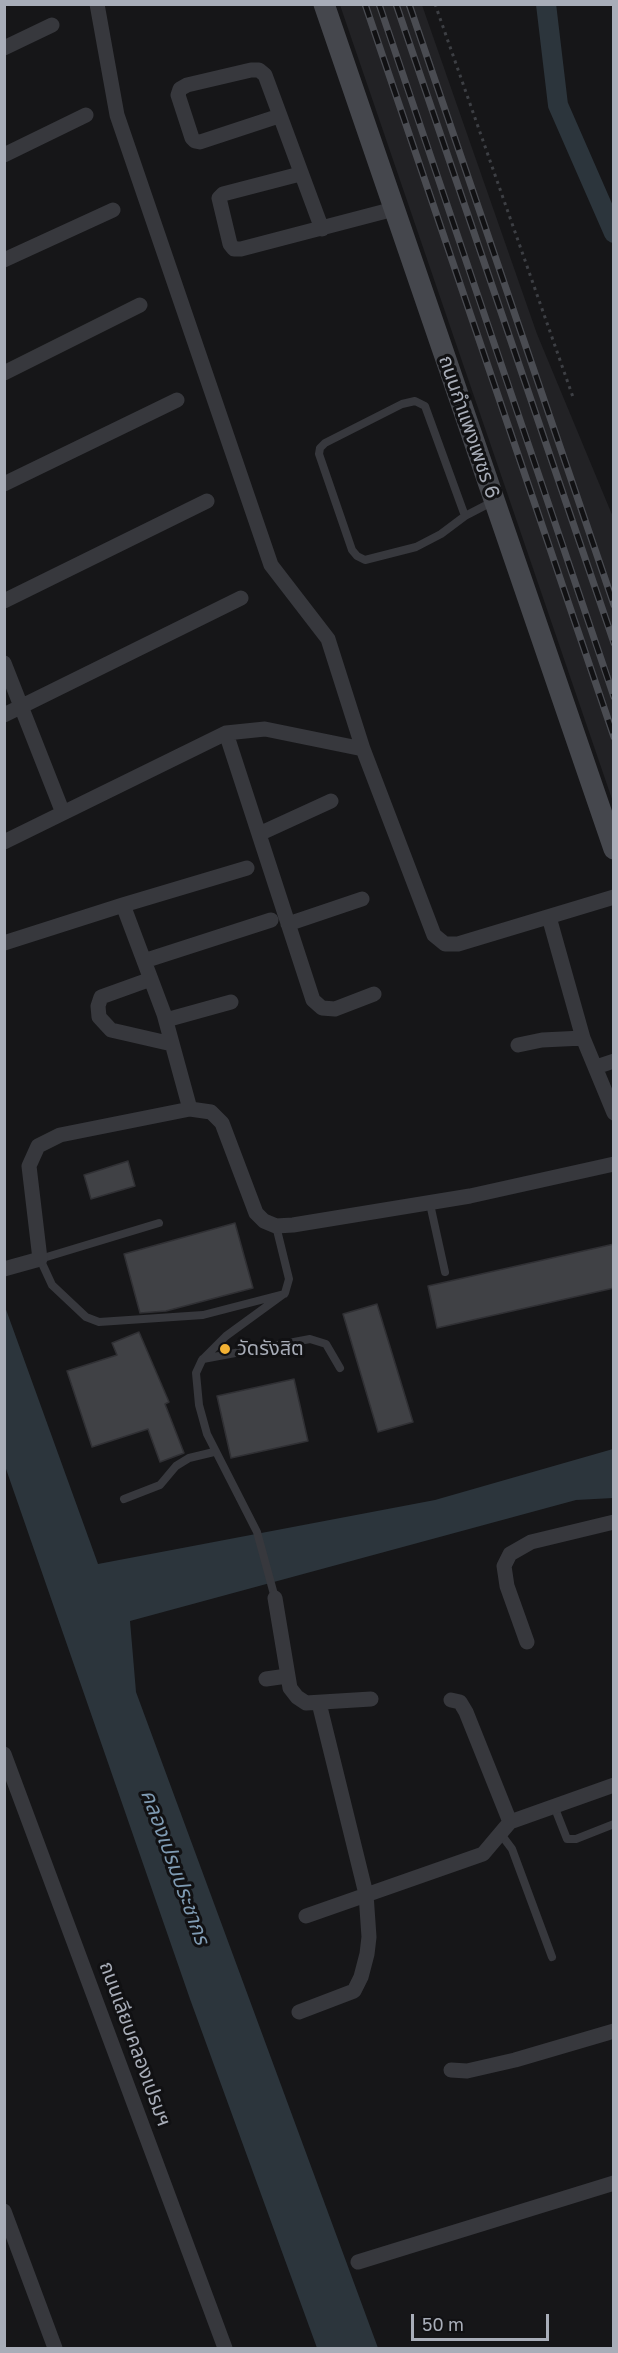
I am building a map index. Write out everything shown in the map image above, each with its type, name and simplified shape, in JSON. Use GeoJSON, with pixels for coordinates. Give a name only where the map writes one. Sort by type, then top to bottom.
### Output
{"type":"FeatureCollection","features":[{"type":"Feature","properties":{"kind":"main road","name":"ถนนกำแพงเพชร 6"},"geometry":{"type":"LineString","coordinates":[[324,4],[614,849]]}},
{"type":"Feature","properties":{"kind":"street"},"geometry":{"type":"LineString","coordinates":[[97,4],[117,115],[271,565],[328,639],[363,749],[434,935],[445,944],[458,944],[614,897]]}},
{"type":"Feature","properties":{"kind":"street"},"geometry":{"type":"LineString","coordinates":[[4,48],[52,25]]}},
{"type":"Feature","properties":{"kind":"street"},"geometry":{"type":"LineString","coordinates":[[279,116],[200,142],[195,141],[192,138],[178,94],[180,89],[187,85],[250,70],[259,70],[265,75],[322,229]]}},
{"type":"Feature","properties":{"kind":"street"},"geometry":{"type":"LineString","coordinates":[[4,155],[86,115]]}},
{"type":"Feature","properties":{"kind":"street"},"geometry":{"type":"LineString","coordinates":[[300,174],[223,194],[219,198],[230,244],[234,249],[322,229],[394,209]]}},
{"type":"Feature","properties":{"kind":"street"},"geometry":{"type":"LineString","coordinates":[[4,260],[113,210]]}},
{"type":"Feature","properties":{"kind":"street"},"geometry":{"type":"LineString","coordinates":[[4,373],[140,305]]}},
{"type":"Feature","properties":{"kind":"street"},"geometry":{"type":"LineString","coordinates":[[4,484],[177,400]]}},
{"type":"Feature","properties":{"kind":"street"},"geometry":{"type":"LineString","coordinates":[[4,601],[207,501]]}},
{"type":"Feature","properties":{"kind":"street"},"geometry":{"type":"LineString","coordinates":[[4,715],[242,598]]}},
{"type":"Feature","properties":{"kind":"street"},"geometry":{"type":"LineString","coordinates":[[4,663],[63,813]]}},
{"type":"Feature","properties":{"kind":"street"},"geometry":{"type":"LineString","coordinates":[[4,842],[226,733],[265,729],[363,749]]}},
{"type":"Feature","properties":{"kind":"street"},"geometry":{"type":"LineString","coordinates":[[226,733],[313,1000],[322,1008],[334,1009],[374,994]]}},
{"type":"Feature","properties":{"kind":"street"},"geometry":{"type":"LineString","coordinates":[[259,834],[331,801]]}},
{"type":"Feature","properties":{"kind":"street"},"geometry":{"type":"LineString","coordinates":[[4,943],[247,868]]}},
{"type":"Feature","properties":{"kind":"street"},"geometry":{"type":"LineString","coordinates":[[288,924],[362,899]]}},
{"type":"Feature","properties":{"kind":"street"},"geometry":{"type":"LineString","coordinates":[[123,905],[166,1020],[190,1109]]}},
{"type":"Feature","properties":{"kind":"street"},"geometry":{"type":"LineString","coordinates":[[549,916],[583,1038],[614,1113]]}},
{"type":"Feature","properties":{"kind":"street"},"geometry":{"type":"LineString","coordinates":[[144,961],[272,920]]}},
{"type":"Feature","properties":{"kind":"street"},"geometry":{"type":"LineString","coordinates":[[151,979],[101,997],[98,1006],[99,1017],[111,1030],[172,1044]]}},
{"type":"Feature","properties":{"kind":"street"},"geometry":{"type":"LineString","coordinates":[[166,1020],[231,1002]]}},
{"type":"Feature","properties":{"kind":"street"},"geometry":{"type":"LineString","coordinates":[[518,1045],[542,1040],[583,1038]]}},
{"type":"Feature","properties":{"kind":"street"},"geometry":{"type":"LineString","coordinates":[[596,1067],[614,1061]]}},
{"type":"Feature","properties":{"kind":"street"},"geometry":{"type":"LineString","coordinates":[[10,1267],[40,1259],[29,1166],[38,1146],[60,1135],[190,1109],[211,1112],[222,1124],[256,1213],[264,1221],[276,1226],[430,1204],[614,1164]]}},
{"type":"Feature","properties":{"kind":"street"},"geometry":{"type":"LineString","coordinates":[[527,1642],[507,1586],[504,1566],[510,1554],[531,1542],[614,1522]]}},
{"type":"Feature","properties":{"kind":"street"},"geometry":{"type":"LineString","coordinates":[[275,1598],[287,1676],[290,1688],[297,1697],[306,1703],[371,1699]]}},
{"type":"Feature","properties":{"kind":"street"},"geometry":{"type":"LineString","coordinates":[[266,1679],[287,1676]]}},
{"type":"Feature","properties":{"kind":"street"},"geometry":{"type":"LineString","coordinates":[[451,1700],[460,1702],[466,1712],[505,1827]]}},
{"type":"Feature","properties":{"kind":"street"},"geometry":{"type":"LineString","coordinates":[[299,2012],[354,1991],[361,1977],[369,1937],[366,1894],[319,1703]]}},
{"type":"Feature","properties":{"kind":"street","name":"ถนนเลียบคลองเปรมฯ"},"geometry":{"type":"LineString","coordinates":[[4,1754],[225,2349]]}},
{"type":"Feature","properties":{"kind":"street"},"geometry":{"type":"LineString","coordinates":[[306,1916],[483,1854],[505,1827],[554,1804],[614,1785]]}},
{"type":"Feature","properties":{"kind":"street"},"geometry":{"type":"LineString","coordinates":[[451,2070],[467,2071],[515,2060],[614,2031]]}},
{"type":"Feature","properties":{"kind":"street"},"geometry":{"type":"LineString","coordinates":[[358,2262],[614,2183]]}},
{"type":"Feature","properties":{"kind":"street"},"geometry":{"type":"LineString","coordinates":[[6,2217],[55,2349]]}},
{"type":"Feature","properties":{"kind":"lane"},"geometry":{"type":"LineString","coordinates":[[465,516],[425,406],[415,401],[402,404],[325,442],[320,448],[319,454],[352,550],[365,560],[416,547],[441,534],[465,516],[494,501]]}},
{"type":"Feature","properties":{"kind":"lane"},"geometry":{"type":"LineString","coordinates":[[430,1204],[445,1272]]}},
{"type":"Feature","properties":{"kind":"lane"},"geometry":{"type":"LineString","coordinates":[[159,1223],[40,1259],[52,1285],[86,1317],[99,1322],[203,1315],[285,1293]]}},
{"type":"Feature","properties":{"kind":"lane"},"geometry":{"type":"LineString","coordinates":[[275,1598],[257,1532],[214,1452],[207,1434],[199,1405],[196,1372],[202,1359],[226,1336],[285,1293],[289,1279],[276,1226]]}},
{"type":"Feature","properties":{"kind":"lane"},"geometry":{"type":"LineString","coordinates":[[202,1359],[310,1339],[326,1344],[340,1368]]}},
{"type":"Feature","properties":{"kind":"lane"},"geometry":{"type":"LineString","coordinates":[[124,1498],[160,1485],[176,1466],[189,1458],[214,1452]]}},
{"type":"Feature","properties":{"kind":"lane"},"geometry":{"type":"LineString","coordinates":[[554,1804],[567,1839],[576,1839],[614,1824]]}},
{"type":"Feature","properties":{"kind":"lane"},"geometry":{"type":"LineString","coordinates":[[505,1827],[552,1957]]}},
{"type":"Feature","properties":{"kind":"path"},"geometry":{"type":"LineString","coordinates":[[435,4],[574,400]]}},
{"type":"Feature","properties":{"kind":"shaded area"},"geometry":{"type":"Polygon","coordinates":[[[340,5],[422,5],[537,334],[613,517],[613,802],[340,5]]]}},
{"type":"Feature","properties":{"kind":"water","name":"คลองเปรมประชากร"},"geometry":{"type":"Polygon","coordinates":[[[4,1304],[98,1564],[435,1500],[613,1449],[613,1498],[576,1500],[130,1621],[136,1692],[378,2348],[317,2348],[190,1999],[5,1466],[4,1304]]]}},
{"type":"Feature","properties":{"kind":"building"},"geometry":{"type":"Polygon","coordinates":[[[128,1161],[135,1186],[91,1199],[84,1175],[128,1161]]]}},
{"type":"Feature","properties":{"kind":"building"},"geometry":{"type":"Polygon","coordinates":[[[235,1223],[253,1288],[166,1311],[140,1313],[124,1254],[235,1223]]]}},
{"type":"Feature","properties":{"kind":"building"},"geometry":{"type":"Polygon","coordinates":[[[614,1244],[614,1288],[437,1328],[428,1286],[614,1244]]]}},
{"type":"Feature","properties":{"kind":"building"},"geometry":{"type":"Polygon","coordinates":[[[377,1304],[413,1422],[378,1432],[343,1314],[377,1304]]]}},
{"type":"Feature","properties":{"kind":"building"},"geometry":{"type":"Polygon","coordinates":[[[139,1332],[169,1402],[165,1404],[184,1453],[160,1462],[148,1429],[92,1447],[67,1371],[117,1355],[112,1343],[139,1332]]]}},
{"type":"Feature","properties":{"kind":"building"},"geometry":{"type":"Polygon","coordinates":[[[294,1379],[308,1441],[231,1458],[217,1396],[294,1379]]]}},
{"type":"Feature","properties":{"kind":"waterway"},"geometry":{"type":"LineString","coordinates":[[546,4],[558,105],[614,233]]}},
{"type":"Feature","properties":{"kind":"railway"},"geometry":{"type":"LineString","coordinates":[[365,4],[614,737]]}},
{"type":"Feature","properties":{"kind":"railway"},"geometry":{"type":"LineString","coordinates":[[379,4],[614,697]]}},
{"type":"Feature","properties":{"kind":"railway"},"geometry":{"type":"LineString","coordinates":[[396,4],[614,643]]}},
{"type":"Feature","properties":{"kind":"railway"},"geometry":{"type":"LineString","coordinates":[[409,4],[614,605]]}},
{"type":"Feature","properties":{"kind":"place","name":"วัดรังสิต"},"geometry":{"type":"Point","coordinates":[225,1349]}}]}
